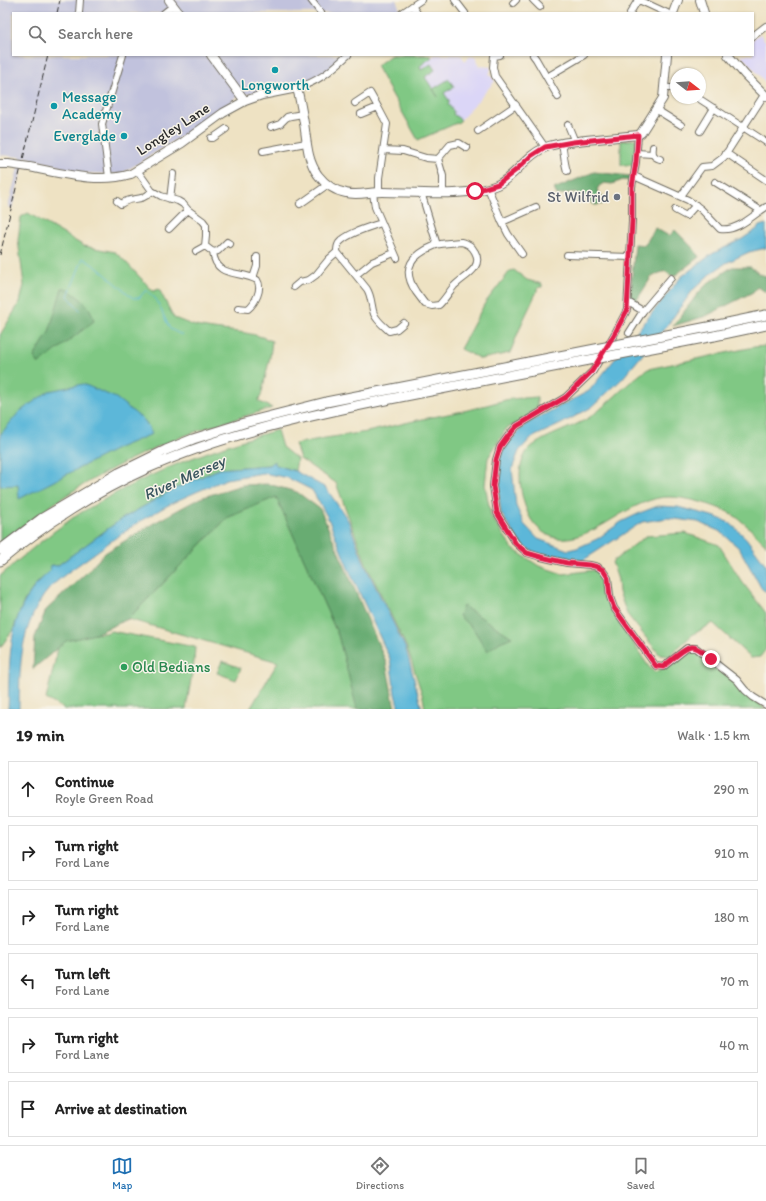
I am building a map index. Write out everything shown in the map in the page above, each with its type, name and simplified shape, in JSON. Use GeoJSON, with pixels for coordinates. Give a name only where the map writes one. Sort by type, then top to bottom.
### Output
{"type":"FeatureCollection","features":[{"type":"Feature","properties":{"kind":"highway"},"geometry":{"type":"LineString","coordinates":[[0,550],[41,519],[118,473],[193,439],[244,423],[326,402],[766,315]]}},
{"type":"Feature","properties":{"kind":"highway"},"geometry":{"type":"LineString","coordinates":[[0,561],[46,526],[112,486],[149,468],[210,445],[292,420],[766,325]]}},
{"type":"Feature","properties":{"kind":"highway"},"geometry":{"type":"LineString","coordinates":[[0,568],[46,526]]}},
{"type":"Feature","properties":{"kind":"main road"},"geometry":{"type":"LineString","coordinates":[[673,12],[678,0]]}},
{"type":"Feature","properties":{"kind":"main road"},"geometry":{"type":"LineString","coordinates":[[700,0],[704,12]]}},
{"type":"Feature","properties":{"kind":"main road"},"geometry":{"type":"LineString","coordinates":[[171,3],[178,12]]}},
{"type":"Feature","properties":{"kind":"main road"},"geometry":{"type":"LineString","coordinates":[[212,56],[245,101]]}},
{"type":"Feature","properties":{"kind":"main road"},"geometry":{"type":"LineString","coordinates":[[297,88],[311,164],[327,185],[346,193],[443,193],[475,191],[498,184],[507,178],[531,156],[545,147],[562,143],[638,135],[645,129],[664,98],[667,56]]}},
{"type":"Feature","properties":{"kind":"main road"},"geometry":{"type":"LineString","coordinates":[[729,56],[765,96]]}},
{"type":"Feature","properties":{"kind":"main road","name":"Longley Lane"},"geometry":{"type":"LineString","coordinates":[[4,164],[85,177],[123,176],[137,170],[182,143],[224,113],[245,101],[262,94],[297,88]]}},
{"type":"Feature","properties":{"kind":"street"},"geometry":{"type":"LineString","coordinates":[[79,12],[80,0]]}},
{"type":"Feature","properties":{"kind":"street"},"geometry":{"type":"LineString","coordinates":[[311,0],[320,12]]}},
{"type":"Feature","properties":{"kind":"street"},"geometry":{"type":"LineString","coordinates":[[403,12],[421,0]]}},
{"type":"Feature","properties":{"kind":"street"},"geometry":{"type":"LineString","coordinates":[[455,0],[464,12]]}},
{"type":"Feature","properties":{"kind":"street"},"geometry":{"type":"LineString","coordinates":[[533,0],[540,7]]}},
{"type":"Feature","properties":{"kind":"street"},"geometry":{"type":"LineString","coordinates":[[631,12],[638,0],[665,12]]}},
{"type":"Feature","properties":{"kind":"street"},"geometry":{"type":"LineString","coordinates":[[165,12],[171,3]]}},
{"type":"Feature","properties":{"kind":"street"},"geometry":{"type":"LineString","coordinates":[[412,6],[416,12]]}},
{"type":"Feature","properties":{"kind":"street"},"geometry":{"type":"LineString","coordinates":[[754,35],[766,26]]}},
{"type":"Feature","properties":{"kind":"street"},"geometry":{"type":"LineString","coordinates":[[109,177],[102,134],[102,124],[123,56]]}},
{"type":"Feature","properties":{"kind":"street","name":"Longley Lane"},"geometry":{"type":"LineString","coordinates":[[297,88],[323,77],[347,56]]}},
{"type":"Feature","properties":{"kind":"street"},"geometry":{"type":"LineString","coordinates":[[497,56],[493,67],[495,76],[545,147]]}},
{"type":"Feature","properties":{"kind":"street"},"geometry":{"type":"LineString","coordinates":[[534,56],[558,97]]}},
{"type":"Feature","properties":{"kind":"street"},"geometry":{"type":"LineString","coordinates":[[547,77],[582,56]]}},
{"type":"Feature","properties":{"kind":"street"},"geometry":{"type":"LineString","coordinates":[[664,88],[670,88]]}},
{"type":"Feature","properties":{"kind":"street"},"geometry":{"type":"LineString","coordinates":[[355,103],[370,94],[387,124],[376,192],[375,208],[396,255],[372,262],[356,275]]}},
{"type":"Feature","properties":{"kind":"street"},"geometry":{"type":"LineString","coordinates":[[681,196],[702,167],[712,166],[720,162],[765,96]]}},
{"type":"Feature","properties":{"kind":"street"},"geometry":{"type":"LineString","coordinates":[[706,103],[766,142]]}},
{"type":"Feature","properties":{"kind":"street"},"geometry":{"type":"LineString","coordinates":[[478,131],[516,105]]}},
{"type":"Feature","properties":{"kind":"street"},"geometry":{"type":"LineString","coordinates":[[361,114],[378,107]]}},
{"type":"Feature","properties":{"kind":"street"},"geometry":{"type":"LineString","coordinates":[[700,131],[714,108]]}},
{"type":"Feature","properties":{"kind":"street"},"geometry":{"type":"LineString","coordinates":[[656,110],[681,125]]}},
{"type":"Feature","properties":{"kind":"street"},"geometry":{"type":"LineString","coordinates":[[271,127],[281,127],[287,117],[303,114]]}},
{"type":"Feature","properties":{"kind":"street"},"geometry":{"type":"LineString","coordinates":[[568,125],[573,142]]}},
{"type":"Feature","properties":{"kind":"street"},"geometry":{"type":"LineString","coordinates":[[204,127],[210,139],[226,129]]}},
{"type":"Feature","properties":{"kind":"street"},"geometry":{"type":"LineString","coordinates":[[638,135],[632,187],[627,310],[592,371],[566,397],[517,426],[500,447],[496,460],[493,486],[497,513],[516,544],[527,553],[567,563],[590,565],[603,570],[608,578],[610,597],[614,608],[656,666],[663,667],[687,648],[696,648],[737,680],[749,693],[766,705]]}},
{"type":"Feature","properties":{"kind":"street"},"geometry":{"type":"LineString","coordinates":[[263,151],[306,143]]}},
{"type":"Feature","properties":{"kind":"street"},"geometry":{"type":"LineString","coordinates":[[438,159],[450,145],[459,143],[464,144]]}},
{"type":"Feature","properties":{"kind":"street"},"geometry":{"type":"LineString","coordinates":[[562,143],[564,169]]}},
{"type":"Feature","properties":{"kind":"street"},"geometry":{"type":"LineString","coordinates":[[652,154],[653,147]]}},
{"type":"Feature","properties":{"kind":"street"},"geometry":{"type":"LineString","coordinates":[[384,150],[403,151],[426,158],[438,159]]}},
{"type":"Feature","properties":{"kind":"street"},"geometry":{"type":"LineString","coordinates":[[637,153],[652,154],[654,157],[660,159]]}},
{"type":"Feature","properties":{"kind":"street"},"geometry":{"type":"LineString","coordinates":[[726,153],[766,180]]}},
{"type":"Feature","properties":{"kind":"street"},"geometry":{"type":"LineString","coordinates":[[438,159],[443,176],[443,193]]}},
{"type":"Feature","properties":{"kind":"street"},"geometry":{"type":"LineString","coordinates":[[137,170],[152,191],[178,201],[199,217],[206,225],[205,246]]}},
{"type":"Feature","properties":{"kind":"street"},"geometry":{"type":"LineString","coordinates":[[170,199],[173,174]]}},
{"type":"Feature","properties":{"kind":"street"},"geometry":{"type":"LineString","coordinates":[[634,176],[688,200],[696,205],[720,228],[724,229],[736,226],[763,209],[715,182]]}},
{"type":"Feature","properties":{"kind":"street"},"geometry":{"type":"LineString","coordinates":[[300,204],[327,185]]}},
{"type":"Feature","properties":{"kind":"street"},"geometry":{"type":"LineString","coordinates":[[488,188],[508,234],[522,254]]}},
{"type":"Feature","properties":{"kind":"street"},"geometry":{"type":"LineString","coordinates":[[117,201],[121,204],[130,199],[139,200],[146,198],[152,191]]}},
{"type":"Feature","properties":{"kind":"street"},"geometry":{"type":"LineString","coordinates":[[420,192],[437,245]]}},
{"type":"Feature","properties":{"kind":"street"},"geometry":{"type":"LineString","coordinates":[[675,210],[686,216],[696,205]]}},
{"type":"Feature","properties":{"kind":"street"},"geometry":{"type":"LineString","coordinates":[[502,222],[536,206]]}},
{"type":"Feature","properties":{"kind":"street"},"geometry":{"type":"LineString","coordinates":[[169,229],[188,210]]}},
{"type":"Feature","properties":{"kind":"street"},"geometry":{"type":"LineString","coordinates":[[294,287],[300,282],[309,280],[316,276],[329,259],[337,252],[338,246],[343,240],[381,223]]}},
{"type":"Feature","properties":{"kind":"street"},"geometry":{"type":"LineString","coordinates":[[213,252],[218,251],[227,242],[230,244]]}},
{"type":"Feature","properties":{"kind":"street"},"geometry":{"type":"LineString","coordinates":[[466,242],[476,253],[478,262],[475,268],[460,280],[442,302],[438,305],[432,306],[423,302],[410,281],[408,273],[410,264],[416,256],[437,245],[466,242]]}},
{"type":"Feature","properties":{"kind":"street"},"geometry":{"type":"LineString","coordinates":[[196,251],[205,246]]}},
{"type":"Feature","properties":{"kind":"street"},"geometry":{"type":"LineString","coordinates":[[205,246],[213,252],[215,260],[224,271],[257,280],[260,288],[252,305],[248,309],[238,308]]}},
{"type":"Feature","properties":{"kind":"street"},"geometry":{"type":"LineString","coordinates":[[337,252],[370,295],[374,314],[381,323],[389,331],[397,329],[404,323]]}},
{"type":"Feature","properties":{"kind":"street"},"geometry":{"type":"LineString","coordinates":[[567,256],[630,257]]}},
{"type":"Feature","properties":{"kind":"street"},"geometry":{"type":"LineString","coordinates":[[253,278],[257,266],[256,257]]}},
{"type":"Feature","properties":{"kind":"street"},"geometry":{"type":"LineString","coordinates":[[629,333],[643,311],[671,278]]}},
{"type":"Feature","properties":{"kind":"street"},"geometry":{"type":"LineString","coordinates":[[628,302],[643,311]]}},
{"type":"Feature","properties":{"kind":"shaded area"},"geometry":{"type":"Polygon","coordinates":[[[0,0],[396,0],[401,11],[12,12],[12,56],[346,56],[324,74],[301,82],[235,97],[231,104],[121,174],[78,173],[25,157],[12,208],[8,207],[21,157],[0,155],[0,0]]]}},
{"type":"Feature","properties":{"kind":"shaded area"},"geometry":{"type":"Polygon","coordinates":[[[760,34],[766,42],[766,83],[742,56],[754,56],[754,38],[760,34]]]}},
{"type":"Feature","properties":{"kind":"shaded area"},"geometry":{"type":"Polygon","coordinates":[[[390,56],[462,56],[465,61],[471,56],[476,57],[479,66],[491,67],[489,74],[495,81],[459,122],[418,140],[376,66],[390,56]]]}},
{"type":"Feature","properties":{"kind":"green space"},"geometry":{"type":"Polygon","coordinates":[[[390,56],[431,56],[432,57],[420,66],[421,70],[431,64],[435,70],[425,77],[438,97],[433,89],[449,79],[454,87],[444,93],[450,102],[448,104],[454,112],[453,114],[461,120],[418,140],[376,66],[390,56]]]}},
{"type":"Feature","properties":{"kind":"green space"},"geometry":{"type":"Polygon","coordinates":[[[636,139],[634,165],[621,165],[621,141],[636,139]]]}},
{"type":"Feature","properties":{"kind":"green space"},"geometry":{"type":"Polygon","coordinates":[[[594,172],[630,176],[630,181],[623,180],[612,184],[604,183],[599,186],[597,190],[603,198],[603,204],[595,205],[575,192],[557,195],[554,189],[594,172]]]}},
{"type":"Feature","properties":{"kind":"green space"},"geometry":{"type":"Polygon","coordinates":[[[28,213],[84,246],[115,252],[153,291],[159,289],[174,318],[191,325],[210,329],[246,333],[272,341],[261,396],[258,401],[272,408],[182,437],[131,459],[72,492],[0,543],[0,335],[20,302],[24,285],[18,240],[21,217],[28,213]]]}},
{"type":"Feature","properties":{"kind":"green space"},"geometry":{"type":"Polygon","coordinates":[[[655,228],[669,236],[675,230],[694,249],[699,257],[673,277],[665,271],[652,276],[635,303],[630,300],[635,244],[645,245],[655,228]]]}},
{"type":"Feature","properties":{"kind":"green space"},"geometry":{"type":"Polygon","coordinates":[[[732,267],[751,267],[759,274],[766,276],[766,292],[757,287],[753,292],[706,316],[673,326],[699,292],[708,283],[732,267]]]}},
{"type":"Feature","properties":{"kind":"green space"},"geometry":{"type":"Polygon","coordinates":[[[514,270],[527,280],[542,284],[542,287],[539,287],[510,353],[481,359],[460,349],[485,303],[510,271],[514,270]]]}},
{"type":"Feature","properties":{"kind":"green space"},"geometry":{"type":"Polygon","coordinates":[[[62,288],[65,288],[87,305],[94,321],[39,364],[34,357],[49,332],[62,288]]]}},
{"type":"Feature","properties":{"kind":"green space"},"geometry":{"type":"Polygon","coordinates":[[[766,346],[766,545],[745,524],[730,513],[700,502],[676,497],[663,497],[641,504],[595,529],[572,537],[557,538],[547,535],[542,532],[531,520],[524,502],[520,475],[521,465],[525,455],[533,445],[590,417],[632,380],[648,369],[754,347],[766,346]]]}},
{"type":"Feature","properties":{"kind":"green space"},"geometry":{"type":"Polygon","coordinates":[[[537,397],[537,406],[525,419],[506,429],[488,458],[485,485],[491,516],[513,549],[539,566],[563,574],[595,570],[604,581],[609,607],[649,667],[654,672],[663,669],[681,654],[694,649],[737,682],[765,709],[425,709],[423,697],[407,648],[367,566],[336,483],[300,459],[295,444],[367,432],[468,410],[509,399],[537,397]]]}},
{"type":"Feature","properties":{"kind":"green space"},"geometry":{"type":"Polygon","coordinates":[[[277,430],[282,447],[297,459],[295,471],[276,465],[274,462],[269,465],[219,469],[174,489],[120,520],[57,566],[52,565],[50,567],[52,570],[36,584],[24,601],[13,630],[0,648],[0,576],[45,538],[81,513],[145,478],[210,451],[277,430]]]}},
{"type":"Feature","properties":{"kind":"green space"},"geometry":{"type":"Polygon","coordinates":[[[268,484],[297,492],[320,509],[386,662],[395,709],[357,709],[338,635],[276,497],[227,518],[128,619],[95,634],[66,641],[33,669],[35,637],[46,610],[84,575],[105,553],[154,523],[200,498],[242,485],[268,484]]]}},
{"type":"Feature","properties":{"kind":"green space"},"geometry":{"type":"Polygon","coordinates":[[[276,496],[338,635],[358,709],[250,709],[278,662],[128,619],[227,518],[276,496]]]}},
{"type":"Feature","properties":{"kind":"green space"},"geometry":{"type":"Polygon","coordinates":[[[685,533],[719,545],[740,579],[766,613],[766,649],[760,657],[751,658],[713,623],[692,635],[669,656],[660,655],[627,614],[619,592],[618,580],[612,562],[646,536],[685,533]]]}},
{"type":"Feature","properties":{"kind":"green space"},"geometry":{"type":"Polygon","coordinates":[[[463,606],[512,637],[500,642],[487,651],[474,630],[459,616],[463,606]]]}},
{"type":"Feature","properties":{"kind":"green space","name":"Old Bedians"},"geometry":{"type":"Polygon","coordinates":[[[111,631],[195,647],[186,709],[64,709],[46,699],[60,640],[69,640],[111,631]]]}},
{"type":"Feature","properties":{"kind":"green space"},"geometry":{"type":"Polygon","coordinates":[[[222,661],[241,668],[236,680],[217,673],[222,661]]]}},
{"type":"Feature","properties":{"kind":"water"},"geometry":{"type":"Polygon","coordinates":[[[766,224],[766,248],[749,252],[726,263],[710,274],[693,290],[669,323],[622,379],[592,407],[531,438],[519,451],[512,469],[516,506],[524,524],[538,539],[568,550],[577,548],[597,539],[621,522],[642,512],[658,506],[678,507],[716,517],[730,523],[746,538],[766,565],[766,592],[762,589],[739,548],[721,532],[698,522],[668,518],[642,522],[582,561],[546,557],[528,549],[518,541],[501,513],[497,476],[498,460],[504,447],[526,424],[589,391],[681,277],[712,254],[742,239],[759,226],[766,224]]]}},
{"type":"Feature","properties":{"kind":"water"},"geometry":{"type":"Polygon","coordinates":[[[83,384],[116,398],[145,421],[152,434],[118,448],[19,499],[18,485],[0,486],[0,435],[19,412],[49,391],[83,384]]]}},
{"type":"Feature","properties":{"kind":"water"},"geometry":{"type":"Polygon","coordinates":[[[274,461],[276,465],[295,471],[326,488],[348,520],[365,565],[406,649],[422,709],[399,709],[395,694],[390,659],[348,568],[328,518],[312,490],[288,478],[263,473],[226,479],[164,507],[138,522],[55,583],[39,603],[32,616],[24,642],[20,668],[19,709],[8,709],[10,660],[14,628],[26,599],[38,583],[51,570],[49,567],[52,565],[57,566],[120,520],[174,489],[219,469],[269,465],[274,461]]]}},
{"type":"Feature","properties":{"kind":"waterway"},"geometry":{"type":"LineString","coordinates":[[80,310],[68,296],[83,258],[99,269],[133,298],[139,298],[146,290],[156,299],[170,329],[182,335]]}},
{"type":"Feature","properties":{"kind":"railway"},"geometry":{"type":"LineString","coordinates":[[57,12],[60,0]]}},
{"type":"Feature","properties":{"kind":"railway"},"geometry":{"type":"LineString","coordinates":[[0,255],[48,56]]}},
{"type":"Feature","properties":{"kind":"place","name":"Longworth"},"geometry":{"type":"Point","coordinates":[275,70]}},
{"type":"Feature","properties":{"kind":"place","name":"Message Academy"},"geometry":{"type":"Point","coordinates":[54,106]}},
{"type":"Feature","properties":{"kind":"place","name":"Everglade"},"geometry":{"type":"Point","coordinates":[124,136]}},
{"type":"Feature","properties":{"kind":"place","name":"St Wilfrid"},"geometry":{"type":"Point","coordinates":[617,197]}},
{"type":"Feature","properties":{"kind":"place","name":"Old Bedians"},"geometry":{"type":"Point","coordinates":[124,667]}},
{"type":"Feature","properties":{"kind":"route"},"geometry":{"type":"LineString","coordinates":[[475,191],[498,184],[507,178],[531,156],[545,147],[562,143],[638,135],[632,187],[632,221],[627,310],[592,371],[566,397],[517,426],[508,436],[500,447],[496,460],[493,486],[497,513],[516,544],[527,553],[567,563],[590,565],[603,570],[608,578],[610,597],[614,608],[656,666],[663,667],[687,648],[692,647],[700,650],[711,659]]}},
{"type":"Feature","properties":{"kind":"water label","name":"River Mersey"},"geometry":{"type":"Point","coordinates":[184,477]}}]}
